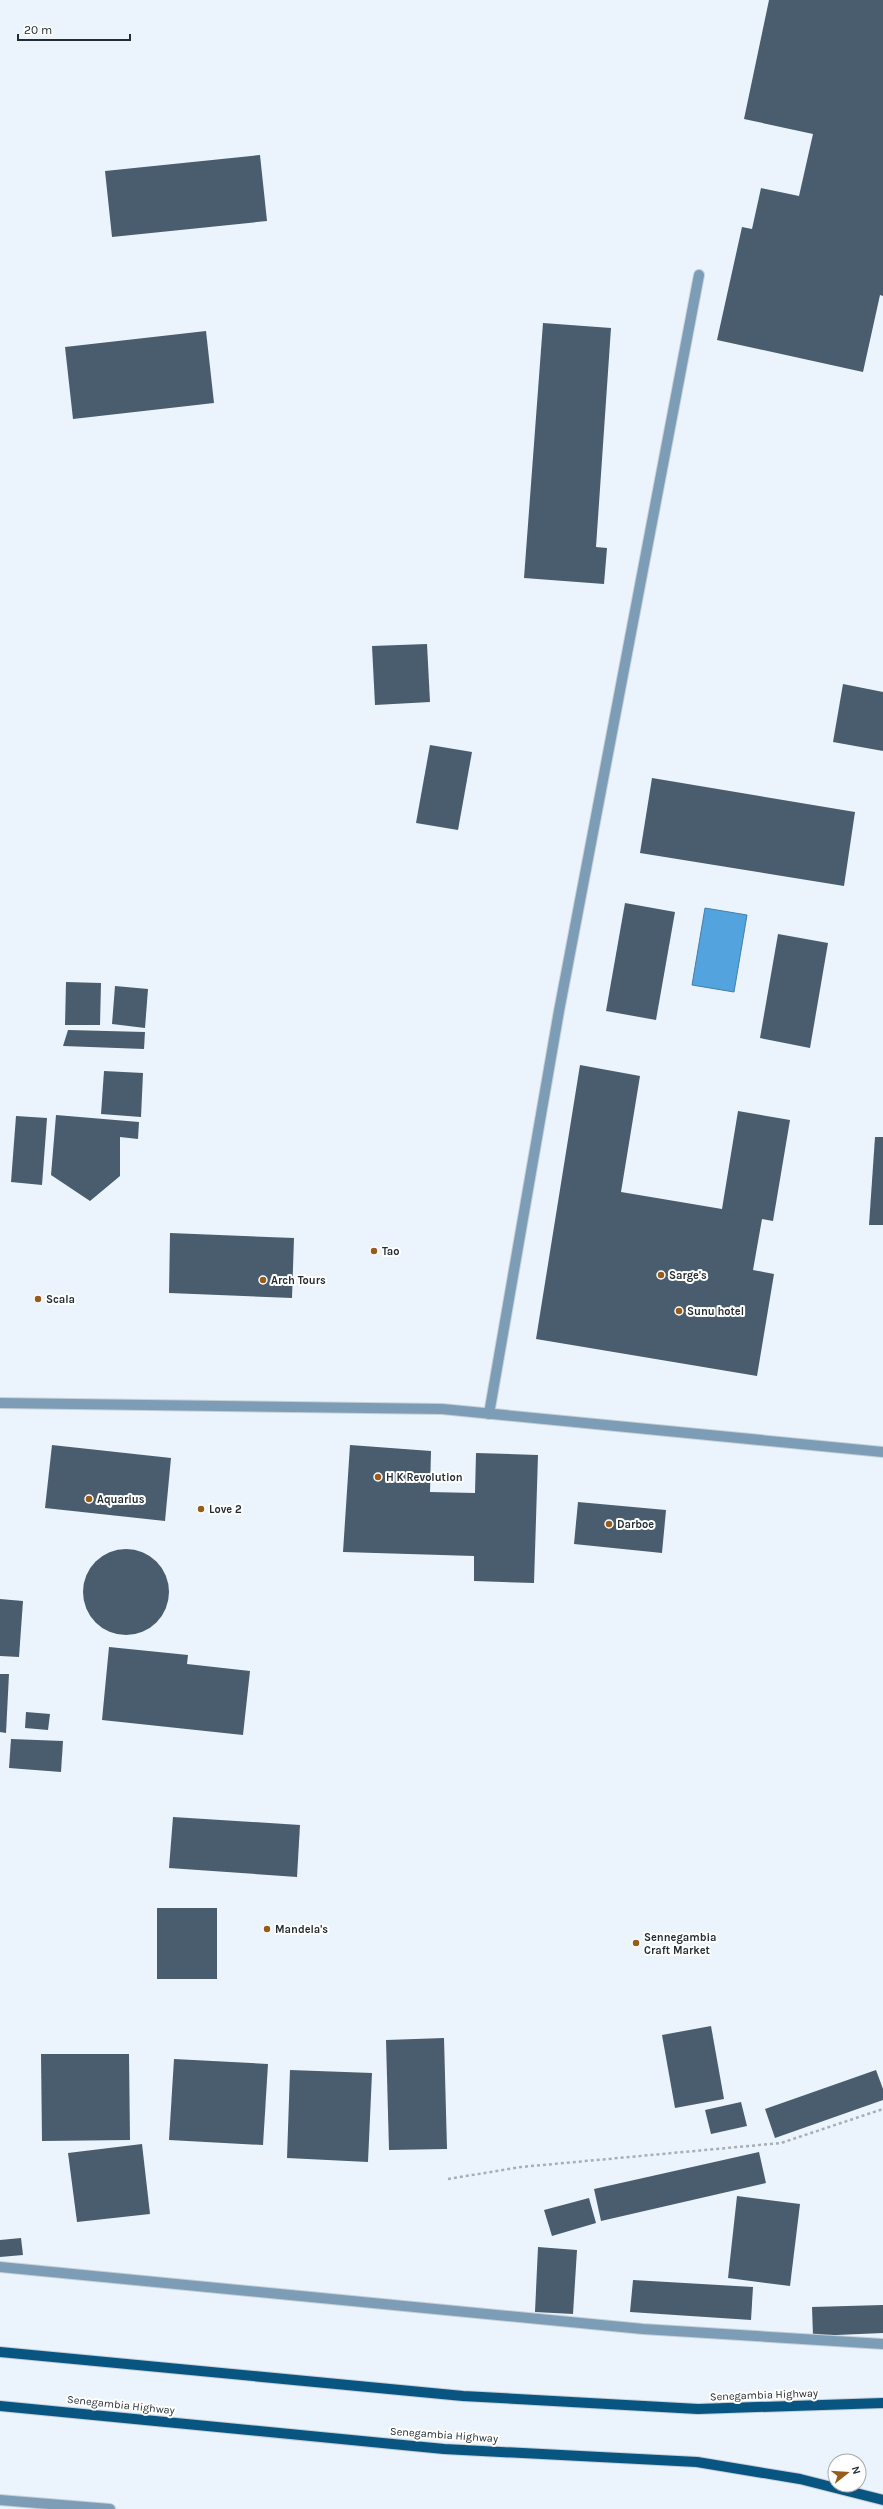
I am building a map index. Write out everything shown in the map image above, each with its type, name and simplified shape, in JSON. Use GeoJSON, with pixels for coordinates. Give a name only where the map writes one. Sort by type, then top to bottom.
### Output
{"type":"FeatureCollection","features":[{"type":"Feature","properties":{"kind":"main road","name":"Senegambia Highway"},"geometry":{"type":"LineString","coordinates":[[0,2352],[463,2396],[698,2409],[883,2403]]}},
{"type":"Feature","properties":{"kind":"main road","name":"Senegambia Highway"},"geometry":{"type":"LineString","coordinates":[[0,2406],[444,2449],[697,2462],[800,2479],[883,2500]]}},
{"type":"Feature","properties":{"kind":"street"},"geometry":{"type":"LineString","coordinates":[[489,1414],[559,1011],[699,275]]}},
{"type":"Feature","properties":{"kind":"street"},"geometry":{"type":"LineString","coordinates":[[0,1403],[434,1409],[883,1452]]}},
{"type":"Feature","properties":{"kind":"street"},"geometry":{"type":"LineString","coordinates":[[0,2267],[643,2329],[883,2344]]}},
{"type":"Feature","properties":{"kind":"street"},"geometry":{"type":"LineString","coordinates":[[0,2500],[57,2506],[110,2509]]}},
{"type":"Feature","properties":{"kind":"path"},"geometry":{"type":"LineString","coordinates":[[448,2179],[521,2167],[781,2143],[883,2109]]}},
{"type":"Feature","properties":{"kind":"water"},"geometry":{"type":"Polygon","coordinates":[[[705,908],[747,915],[734,992],[692,985],[705,908]]]}},
{"type":"Feature","properties":{"kind":"building"},"geometry":{"type":"Polygon","coordinates":[[[769,0],[883,0],[883,296],[880,295],[863,372],[717,340],[742,227],[752,229],[761,188],[799,196],[813,134],[744,119],[769,0]]]}},
{"type":"Feature","properties":{"kind":"building"},"geometry":{"type":"Polygon","coordinates":[[[260,155],[267,221],[112,237],[105,171],[260,155]]]}},
{"type":"Feature","properties":{"kind":"building"},"geometry":{"type":"Polygon","coordinates":[[[543,323],[611,328],[596,547],[607,548],[604,584],[524,578],[543,323]]]}},
{"type":"Feature","properties":{"kind":"building"},"geometry":{"type":"Polygon","coordinates":[[[206,331],[214,403],[73,419],[65,347],[206,331]]]}},
{"type":"Feature","properties":{"kind":"building"},"geometry":{"type":"Polygon","coordinates":[[[427,644],[430,702],[375,705],[372,646],[427,644]]]}},
{"type":"Feature","properties":{"kind":"building"},"geometry":{"type":"Polygon","coordinates":[[[843,684],[883,692],[883,751],[833,742],[843,684]]]}},
{"type":"Feature","properties":{"kind":"building"},"geometry":{"type":"Polygon","coordinates":[[[430,745],[472,752],[458,830],[416,823],[430,745]]]}},
{"type":"Feature","properties":{"kind":"building"},"geometry":{"type":"Polygon","coordinates":[[[652,778],[855,812],[844,886],[640,853],[652,778]]]}},
{"type":"Feature","properties":{"kind":"building"},"geometry":{"type":"Polygon","coordinates":[[[625,903],[675,912],[656,1020],[606,1011],[625,903]]]}},
{"type":"Feature","properties":{"kind":"building"},"geometry":{"type":"Polygon","coordinates":[[[778,934],[828,943],[810,1048],[760,1038],[778,934]]]}},
{"type":"Feature","properties":{"kind":"building"},"geometry":{"type":"Polygon","coordinates":[[[66,982],[101,983],[100,1025],[65,1025],[66,982]]]}},
{"type":"Feature","properties":{"kind":"building"},"geometry":{"type":"Polygon","coordinates":[[[115,986],[148,989],[145,1028],[112,1024],[115,986]]]}},
{"type":"Feature","properties":{"kind":"building"},"geometry":{"type":"Polygon","coordinates":[[[68,1030],[145,1032],[144,1049],[63,1046],[68,1030]]]}},
{"type":"Feature","properties":{"kind":"building"},"geometry":{"type":"Polygon","coordinates":[[[580,1065],[640,1076],[621,1192],[722,1209],[738,1111],[790,1120],[773,1221],[762,1219],[753,1270],[774,1274],[757,1376],[536,1339],[580,1065]]]}},
{"type":"Feature","properties":{"kind":"building"},"geometry":{"type":"Polygon","coordinates":[[[104,1071],[143,1073],[141,1117],[101,1114],[104,1071]]]}},
{"type":"Feature","properties":{"kind":"building"},"geometry":{"type":"Polygon","coordinates":[[[56,1115],[139,1122],[138,1139],[120,1137],[120,1176],[90,1201],[51,1175],[56,1115]]]}},
{"type":"Feature","properties":{"kind":"building"},"geometry":{"type":"Polygon","coordinates":[[[16,1116],[47,1118],[42,1185],[11,1182],[16,1116]]]}},
{"type":"Feature","properties":{"kind":"building"},"geometry":{"type":"Polygon","coordinates":[[[875,1137],[883,1137],[883,1225],[869,1225],[875,1137]]]}},
{"type":"Feature","properties":{"kind":"building"},"geometry":{"type":"Polygon","coordinates":[[[170,1233],[294,1238],[292,1298],[169,1293],[170,1233]]]}},
{"type":"Feature","properties":{"kind":"building"},"geometry":{"type":"Polygon","coordinates":[[[52,1445],[171,1458],[165,1521],[45,1508],[52,1445]]]}},
{"type":"Feature","properties":{"kind":"building"},"geometry":{"type":"Polygon","coordinates":[[[350,1445],[431,1451],[430,1492],[475,1493],[476,1453],[538,1455],[534,1583],[474,1581],[474,1556],[343,1552],[350,1445]]]}},
{"type":"Feature","properties":{"kind":"building"},"geometry":{"type":"Polygon","coordinates":[[[578,1502],[666,1510],[662,1553],[574,1544],[578,1502]]]}},
{"type":"Feature","properties":{"kind":"building"},"geometry":{"type":"Polygon","coordinates":[[[118,1549],[134,1549],[143,1552],[157,1561],[166,1575],[169,1584],[169,1600],[166,1609],[157,1623],[143,1632],[134,1635],[118,1635],[102,1628],[95,1623],[90,1616],[83,1600],[83,1584],[90,1568],[95,1561],[102,1556],[118,1549]]]}},
{"type":"Feature","properties":{"kind":"building"},"geometry":{"type":"Polygon","coordinates":[[[0,1599],[23,1601],[19,1657],[0,1656],[0,1599]]]}},
{"type":"Feature","properties":{"kind":"building"},"geometry":{"type":"Polygon","coordinates":[[[109,1647],[188,1655],[187,1664],[250,1671],[243,1735],[102,1720],[109,1647]]]}},
{"type":"Feature","properties":{"kind":"building"},"geometry":{"type":"Polygon","coordinates":[[[0,1674],[9,1674],[6,1733],[0,1732],[0,1674]]]}},
{"type":"Feature","properties":{"kind":"building"},"geometry":{"type":"Polygon","coordinates":[[[26,1712],[50,1714],[48,1730],[25,1728],[26,1712]]]}},
{"type":"Feature","properties":{"kind":"building"},"geometry":{"type":"Polygon","coordinates":[[[11,1739],[63,1741],[61,1772],[9,1768],[11,1739]]]}},
{"type":"Feature","properties":{"kind":"building"},"geometry":{"type":"Polygon","coordinates":[[[173,1817],[300,1825],[297,1877],[169,1868],[173,1817]]]}},
{"type":"Feature","properties":{"kind":"building"},"geometry":{"type":"Polygon","coordinates":[[[157,1908],[217,1908],[217,1979],[157,1979],[157,1908]]]}},
{"type":"Feature","properties":{"kind":"building"},"geometry":{"type":"Polygon","coordinates":[[[711,2026],[724,2099],[675,2108],[662,2035],[711,2026]]]}},
{"type":"Feature","properties":{"kind":"building"},"geometry":{"type":"Polygon","coordinates":[[[444,2038],[447,2149],[389,2150],[386,2040],[444,2038]]]}},
{"type":"Feature","properties":{"kind":"building"},"geometry":{"type":"Polygon","coordinates":[[[41,2054],[129,2054],[130,2140],[42,2141],[41,2054]]]}},
{"type":"Feature","properties":{"kind":"building"},"geometry":{"type":"Polygon","coordinates":[[[174,2059],[268,2064],[263,2145],[169,2140],[174,2059]]]}},
{"type":"Feature","properties":{"kind":"building"},"geometry":{"type":"Polygon","coordinates":[[[290,2070],[372,2073],[368,2162],[287,2158],[290,2070]]]}},
{"type":"Feature","properties":{"kind":"building"},"geometry":{"type":"Polygon","coordinates":[[[876,2070],[883,2089],[883,2100],[775,2138],[765,2109],[876,2070]]]}},
{"type":"Feature","properties":{"kind":"building"},"geometry":{"type":"Polygon","coordinates":[[[741,2102],[747,2126],[711,2134],[705,2110],[741,2102]]]}},
{"type":"Feature","properties":{"kind":"building"},"geometry":{"type":"Polygon","coordinates":[[[142,2144],[150,2214],[77,2222],[68,2153],[142,2144]]]}},
{"type":"Feature","properties":{"kind":"building"},"geometry":{"type":"Polygon","coordinates":[[[759,2152],[766,2183],[601,2221],[594,2189],[759,2152]]]}},
{"type":"Feature","properties":{"kind":"building"},"geometry":{"type":"Polygon","coordinates":[[[737,2196],[800,2204],[790,2286],[728,2278],[737,2196]]]}},
{"type":"Feature","properties":{"kind":"building"},"geometry":{"type":"Polygon","coordinates":[[[589,2198],[596,2223],[552,2236],[544,2210],[589,2198]]]}},
{"type":"Feature","properties":{"kind":"building"},"geometry":{"type":"Polygon","coordinates":[[[21,2238],[23,2255],[0,2257],[0,2240],[21,2238]]]}},
{"type":"Feature","properties":{"kind":"building"},"geometry":{"type":"Polygon","coordinates":[[[538,2247],[577,2250],[573,2314],[535,2312],[538,2247]]]}},
{"type":"Feature","properties":{"kind":"building"},"geometry":{"type":"Polygon","coordinates":[[[633,2280],[753,2287],[751,2320],[630,2312],[633,2280]]]}},
{"type":"Feature","properties":{"kind":"building"},"geometry":{"type":"Polygon","coordinates":[[[883,2305],[883,2333],[813,2336],[812,2307],[883,2305]]]}},
{"type":"Feature","properties":{"kind":"place","name":"Tao"},"geometry":{"type":"Point","coordinates":[374,1251]}},
{"type":"Feature","properties":{"kind":"place","name":"Sarge's"},"geometry":{"type":"Point","coordinates":[661,1275]}},
{"type":"Feature","properties":{"kind":"place","name":"Arch Tours"},"geometry":{"type":"Point","coordinates":[263,1280]}},
{"type":"Feature","properties":{"kind":"place","name":"Scala"},"geometry":{"type":"Point","coordinates":[38,1299]}},
{"type":"Feature","properties":{"kind":"place","name":"Sunu hotel"},"geometry":{"type":"Point","coordinates":[679,1311]}},
{"type":"Feature","properties":{"kind":"place","name":"H K Revolution"},"geometry":{"type":"Point","coordinates":[378,1477]}},
{"type":"Feature","properties":{"kind":"place","name":"Aquarius"},"geometry":{"type":"Point","coordinates":[89,1499]}},
{"type":"Feature","properties":{"kind":"place","name":"Love 2"},"geometry":{"type":"Point","coordinates":[201,1509]}},
{"type":"Feature","properties":{"kind":"place","name":"Darboe"},"geometry":{"type":"Point","coordinates":[609,1524]}},
{"type":"Feature","properties":{"kind":"place","name":"Mandela's"},"geometry":{"type":"Point","coordinates":[267,1929]}},
{"type":"Feature","properties":{"kind":"place","name":"Sennegambia Craft Market"},"geometry":{"type":"Point","coordinates":[636,1943]}}]}
